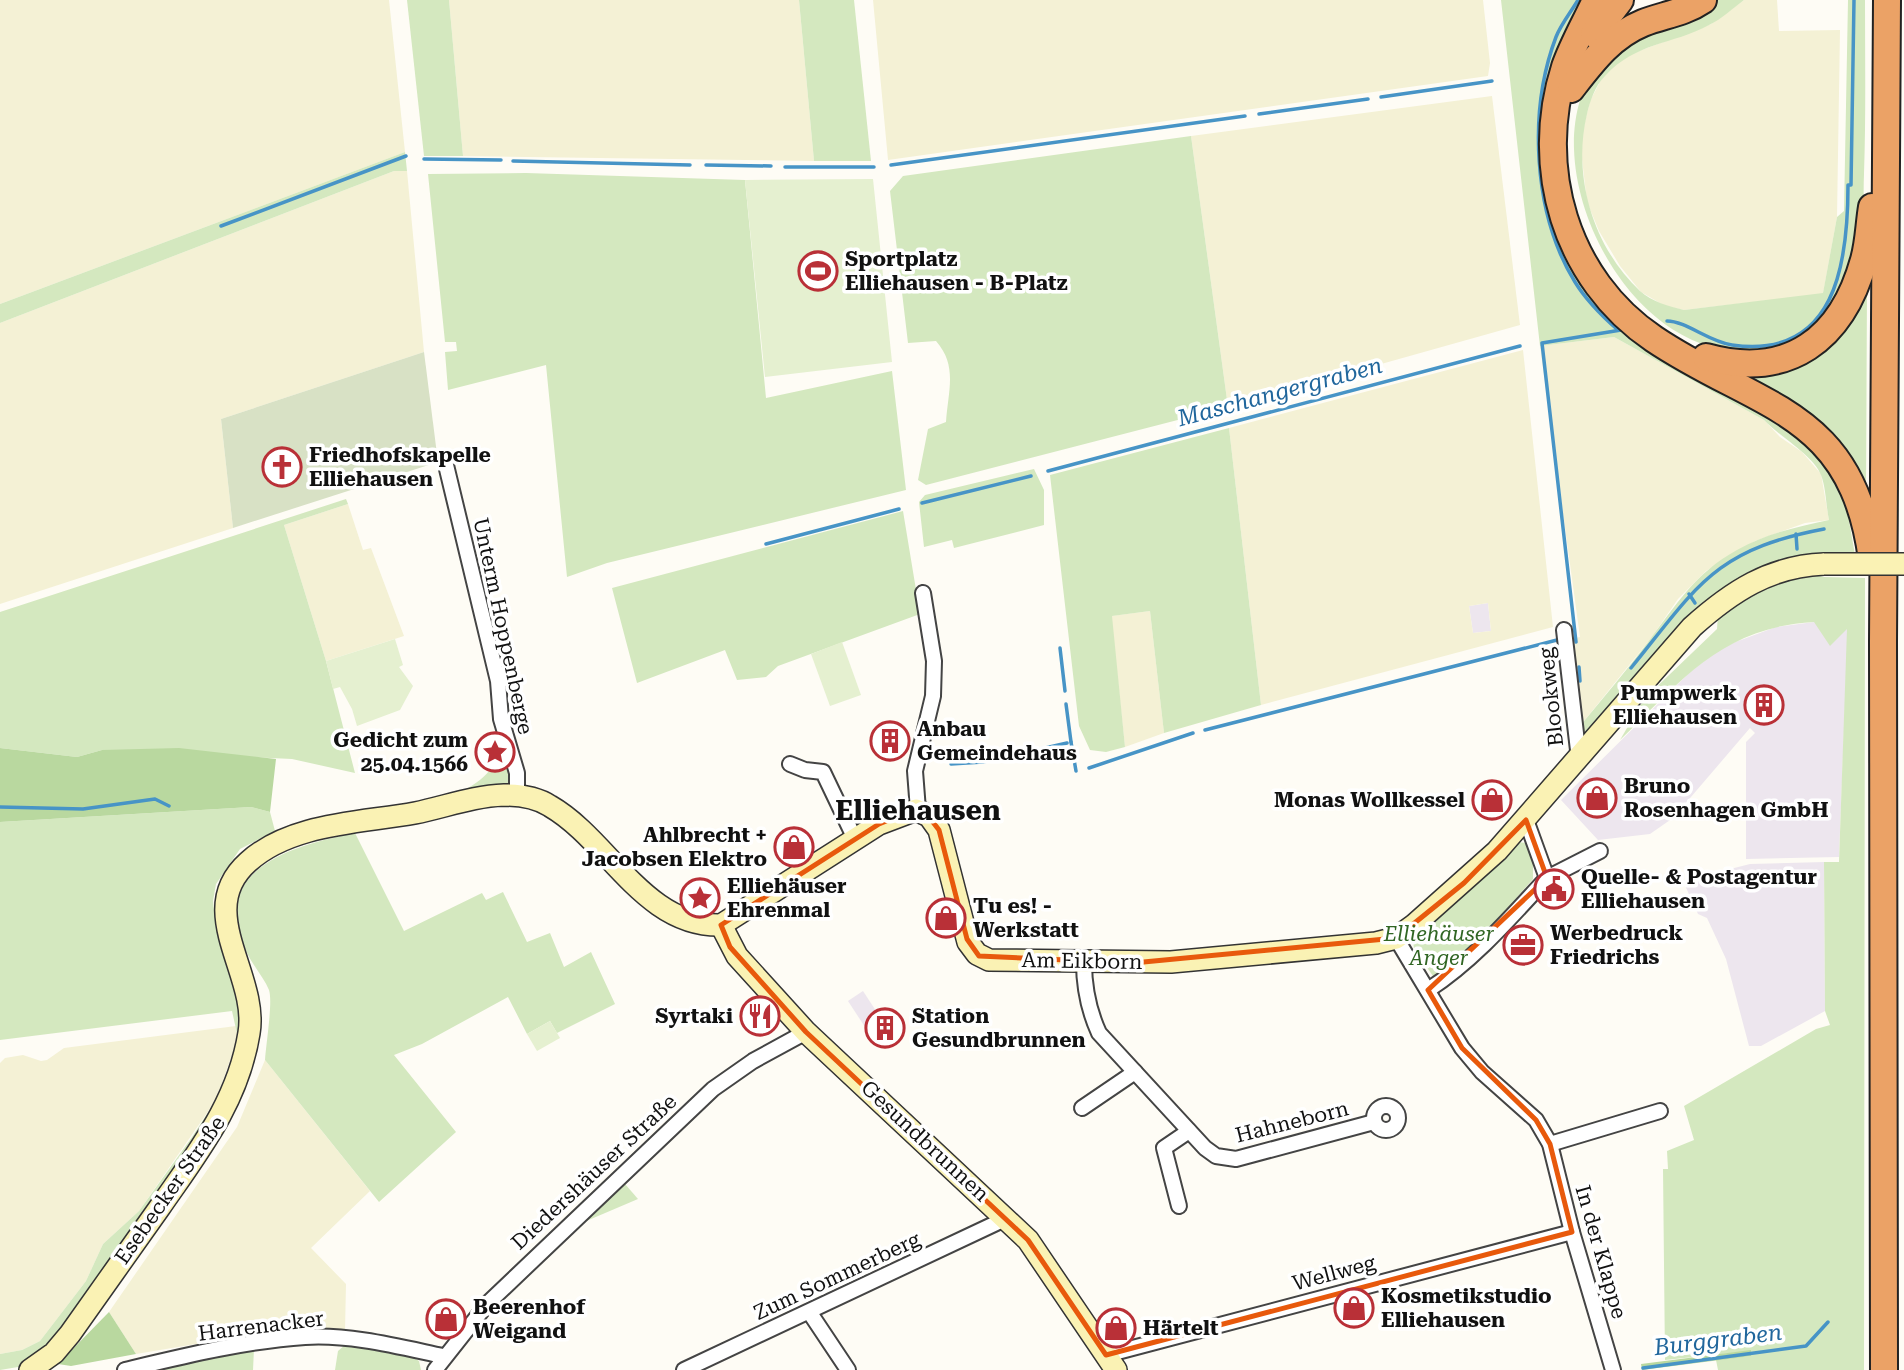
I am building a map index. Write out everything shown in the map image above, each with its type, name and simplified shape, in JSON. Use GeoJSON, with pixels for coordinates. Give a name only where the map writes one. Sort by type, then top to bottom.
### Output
{"type":"FeatureCollection","features":[{"type":"Feature","properties":{"kind":"highway"},"geometry":{"type":"LineString","coordinates":[[1596,0],[1563,74],[1552,145],[1556,194],[1576,250],[1603,291],[1636,325],[1677,353],[1770,401],[1813,433],[1830,450],[1851,484],[1865,520],[1883,641]]}},
{"type":"Feature","properties":{"kind":"highway"},"geometry":{"type":"LineString","coordinates":[[1584,27],[1606,0]]}},
{"type":"Feature","properties":{"kind":"highway"},"geometry":{"type":"LineString","coordinates":[[1620,0],[1607,14],[1584,52],[1571,89],[1564,128],[1569,194],[1582,235],[1598,268],[1628,305],[1662,336],[1702,356],[1740,364],[1776,362],[1811,346],[1842,314],[1865,258],[1887,133]]}},
{"type":"Feature","properties":{"kind":"highway"},"geometry":{"type":"LineString","coordinates":[[1571,89],[1601,51],[1628,30],[1680,13],[1703,0]]}},
{"type":"Feature","properties":{"kind":"highway"},"geometry":{"type":"LineString","coordinates":[[1884,1370],[1883,641],[1887,0]]}},
{"type":"Feature","properties":{"kind":"street","name":"Unterm Hoppenberge"},"geometry":{"type":"LineString","coordinates":[[446,466],[498,681],[501,719],[517,773],[517,795]]}},
{"type":"Feature","properties":{"kind":"street","name":"Am Eikborn"},"geometry":{"type":"LineString","coordinates":[[918,810],[929,816],[939,830],[967,939],[977,954],[989,960],[1210,960],[1376,943],[1396,938],[1464,883],[1526,820],[1692,627],[1719,603],[1748,583],[1801,566],[1904,564]]}},
{"type":"Feature","properties":{"kind":"street"},"geometry":{"type":"LineString","coordinates":[[517,795],[540,801],[564,816],[656,903],[694,920],[721,925],[892,817],[918,810],[915,771],[933,696],[934,661],[923,593]]}},
{"type":"Feature","properties":{"kind":"street","name":"Blookweg"},"geometry":{"type":"LineString","coordinates":[[1564,630],[1579,759]]}},
{"type":"Feature","properties":{"kind":"street"},"geometry":{"type":"LineString","coordinates":[[790,764],[804,770],[824,772],[856,841]]}},
{"type":"Feature","properties":{"kind":"street","name":"Esebecker Straße"},"geometry":{"type":"LineString","coordinates":[[37,1368],[71,1334],[215,1129],[232,1097],[251,1026],[247,990],[225,921],[227,894],[242,869],[267,849],[324,828],[417,813],[465,800],[517,795]]}},
{"type":"Feature","properties":{"kind":"street"},"geometry":{"type":"LineString","coordinates":[[1526,820],[1547,878]]}},
{"type":"Feature","properties":{"kind":"street"},"geometry":{"type":"LineString","coordinates":[[1428,990],[1443,981],[1506,922],[1547,878],[1600,851]]}},
{"type":"Feature","properties":{"kind":"street","name":"Gesundbrunnen"},"geometry":{"type":"LineString","coordinates":[[721,925],[737,956],[806,1032],[1028,1240],[1111,1363]]}},
{"type":"Feature","properties":{"kind":"street","name":"In der Klappe"},"geometry":{"type":"LineString","coordinates":[[1396,938],[1462,1048],[1482,1072],[1536,1120],[1550,1144],[1572,1231],[1613,1370]]}},
{"type":"Feature","properties":{"kind":"street","name":"Hahneborn"},"geometry":{"type":"LineString","coordinates":[[1084,962],[1084,987],[1091,1017],[1105,1041],[1209,1152],[1229,1159],[1374,1122]]}},
{"type":"Feature","properties":{"kind":"street","name":"Diedershäuser Straße"},"geometry":{"type":"LineString","coordinates":[[435,1370],[443,1356],[488,1303],[713,1089],[753,1061],[806,1032]]}},
{"type":"Feature","properties":{"kind":"street"},"geometry":{"type":"LineString","coordinates":[[1082,1108],[1135,1072]]}},
{"type":"Feature","properties":{"kind":"street"},"geometry":{"type":"LineString","coordinates":[[1550,1144],[1660,1111]]}},
{"type":"Feature","properties":{"kind":"street"},"geometry":{"type":"LineString","coordinates":[[1179,1206],[1164,1148],[1189,1131]]}},
{"type":"Feature","properties":{"kind":"street","name":"Zum Sommerberg"},"geometry":{"type":"LineString","coordinates":[[684,1370],[1007,1218]]}},
{"type":"Feature","properties":{"kind":"street","name":"Wellweg"},"geometry":{"type":"LineString","coordinates":[[1111,1363],[1572,1231]]}},
{"type":"Feature","properties":{"kind":"street"},"geometry":{"type":"LineString","coordinates":[[810,1313],[848,1370]]}},
{"type":"Feature","properties":{"kind":"street","name":"Harrenacker"},"geometry":{"type":"LineString","coordinates":[[125,1370],[305,1337],[335,1338],[443,1356]]}},
{"type":"Feature","properties":{"kind":"highlighted area"},"geometry":{"type":"Polygon","coordinates":[[[913,810],[926,813],[939,830],[967,939],[979,956],[1133,963],[1396,938],[1464,883],[1526,820],[1547,878],[1428,990],[1462,1048],[1536,1120],[1550,1144],[1572,1232],[1106,1355],[1028,1240],[806,1032],[730,947],[721,925],[879,824],[913,810]]]}},
{"type":"Feature","properties":{"kind":"shaded area"},"geometry":{"type":"Polygon","coordinates":[[[0,0],[389,0],[405,152],[0,304],[0,0]]]}},
{"type":"Feature","properties":{"kind":"shaded area"},"geometry":{"type":"Polygon","coordinates":[[[449,0],[799,0],[814,161],[463,156],[449,0]]]}},
{"type":"Feature","properties":{"kind":"shaded area"},"geometry":{"type":"Polygon","coordinates":[[[873,0],[1483,0],[1490,63],[1488,76],[888,160],[873,0]]]}},
{"type":"Feature","properties":{"kind":"shaded area"},"geometry":{"type":"Polygon","coordinates":[[[1744,0],[1777,0],[1779,31],[1840,30],[1837,217],[1823,294],[1684,310],[1665,306],[1641,292],[1620,266],[1599,231],[1587,202],[1580,142],[1590,101],[1602,78],[1623,57],[1711,24],[1744,0]]]}},
{"type":"Feature","properties":{"kind":"shaded area"},"geometry":{"type":"Polygon","coordinates":[[[1492,96],[1520,325],[1228,407],[1191,136],[1492,96]]]}},
{"type":"Feature","properties":{"kind":"shaded area"},"geometry":{"type":"Polygon","coordinates":[[[394,171],[407,171],[424,352],[221,419],[233,528],[0,604],[0,323],[394,171]]]}},
{"type":"Feature","properties":{"kind":"shaded area"},"geometry":{"type":"Polygon","coordinates":[[[1614,337],[1764,420],[1780,437],[1802,452],[1821,474],[1829,520],[1805,523],[1755,541],[1706,571],[1678,599],[1651,638],[1580,726],[1571,639],[1580,637],[1540,346],[1614,337]]]}},
{"type":"Feature","properties":{"kind":"shaded area"},"geometry":{"type":"Polygon","coordinates":[[[1523,350],[1553,627],[1261,705],[1229,428],[1523,350]],[[1488,603],[1469,606],[1473,633],[1491,631],[1488,603]]]}},
{"type":"Feature","properties":{"kind":"shaded area"},"geometry":{"type":"Polygon","coordinates":[[[348,504],[363,550],[371,548],[404,636],[326,661],[284,525],[348,504]]]}},
{"type":"Feature","properties":{"kind":"shaded area"},"geometry":{"type":"Polygon","coordinates":[[[1488,603],[1491,631],[1473,633],[1469,606],[1488,603]]]}},
{"type":"Feature","properties":{"kind":"shaded area"},"geometry":{"type":"Polygon","coordinates":[[[1150,611],[1164,733],[1125,747],[1111,616],[1150,611]]]}},
{"type":"Feature","properties":{"kind":"shaded area"},"geometry":{"type":"Polygon","coordinates":[[[1814,622],[1848,628],[1839,857],[1746,859],[1746,742],[1755,733],[1750,728],[1673,818],[1650,834],[1598,840],[1561,800],[1689,673],[1722,647],[1776,627],[1814,622]]]}},
{"type":"Feature","properties":{"kind":"shaded area"},"geometry":{"type":"Polygon","coordinates":[[[1824,862],[1825,1011],[1761,1046],[1749,1046],[1726,959],[1707,918],[1698,914],[1683,881],[1750,864],[1824,862]]]}},
{"type":"Feature","properties":{"kind":"shaded area"},"geometry":{"type":"Polygon","coordinates":[[[863,991],[878,1014],[865,1027],[848,1001],[863,991]]]}},
{"type":"Feature","properties":{"kind":"shaded area"},"geometry":{"type":"Polygon","coordinates":[[[236,1026],[238,1038],[216,1100],[139,1211],[103,1244],[86,1281],[40,1341],[22,1350],[0,1354],[0,1063],[5,1058],[23,1055],[41,1061],[47,1060],[64,1048],[236,1026]]]}},
{"type":"Feature","properties":{"kind":"shaded area"},"geometry":{"type":"Polygon","coordinates":[[[265,1060],[370,1191],[311,1248],[346,1284],[345,1331],[309,1325],[136,1354],[109,1312],[237,1127],[265,1060]]]}},
{"type":"Feature","properties":{"kind":"green space"},"geometry":{"type":"Polygon","coordinates":[[[407,0],[449,0],[463,156],[424,156],[407,0]]]}},
{"type":"Feature","properties":{"kind":"green space"},"geometry":{"type":"Polygon","coordinates":[[[799,0],[854,0],[871,161],[814,161],[799,0]]]}},
{"type":"Feature","properties":{"kind":"green space"},"geometry":{"type":"Polygon","coordinates":[[[1501,0],[1588,0],[1555,67],[1573,268],[1799,431],[1843,486],[1855,555],[1771,565],[1592,734],[1582,732],[1580,726],[1677,603],[1709,569],[1759,539],[1829,520],[1824,486],[1817,468],[1804,453],[1764,420],[1614,337],[1540,346],[1501,0]]]}},
{"type":"Feature","properties":{"kind":"green space"},"geometry":{"type":"Polygon","coordinates":[[[1713,0],[1744,0],[1723,17],[1695,32],[1629,57],[1598,84],[1587,114],[1583,138],[1585,186],[1590,209],[1610,253],[1640,291],[1655,301],[1684,310],[1823,293],[1837,217],[1844,211],[1848,0],[1865,0],[1864,209],[1859,249],[1830,316],[1801,338],[1766,350],[1727,350],[1691,339],[1659,319],[1631,292],[1608,259],[1590,223],[1579,186],[1574,149],[1575,126],[1583,90],[1595,70],[1615,51],[1641,34],[1713,0]]]}},
{"type":"Feature","properties":{"kind":"green space"},"geometry":{"type":"Polygon","coordinates":[[[1191,136],[1228,407],[926,485],[918,480],[928,429],[946,422],[950,379],[947,360],[936,341],[908,343],[890,191],[903,176],[1191,136]]]}},
{"type":"Feature","properties":{"kind":"green space"},"geometry":{"type":"Polygon","coordinates":[[[405,152],[407,171],[394,171],[0,323],[0,304],[405,152]]]}},
{"type":"Feature","properties":{"kind":"green space"},"geometry":{"type":"Polygon","coordinates":[[[526,173],[745,180],[766,398],[892,371],[906,490],[607,563],[567,577],[546,365],[448,390],[445,352],[457,351],[456,342],[445,342],[428,174],[526,173]]]}},
{"type":"Feature","properties":{"kind":"green space","name":"Sportplatz Elliehausen - B-Platz"},"geometry":{"type":"Polygon","coordinates":[[[873,179],[892,362],[765,377],[745,180],[873,179]]]}},
{"type":"Feature","properties":{"kind":"green space"},"geometry":{"type":"Polygon","coordinates":[[[1867,287],[1866,495],[1740,373],[1773,372],[1867,287]]]}},
{"type":"Feature","properties":{"kind":"green space"},"geometry":{"type":"Polygon","coordinates":[[[424,352],[438,462],[233,528],[221,419],[424,352]]]}},
{"type":"Feature","properties":{"kind":"green space"},"geometry":{"type":"Polygon","coordinates":[[[1229,428],[1261,705],[1164,733],[1150,611],[1112,616],[1125,747],[1106,752],[1090,750],[1079,726],[1050,475],[1229,428]]]}},
{"type":"Feature","properties":{"kind":"green space"},"geometry":{"type":"Polygon","coordinates":[[[1034,469],[1044,490],[1044,525],[954,548],[952,540],[924,547],[919,502],[925,495],[1034,469]]]}},
{"type":"Feature","properties":{"kind":"green space"},"geometry":{"type":"Polygon","coordinates":[[[346,499],[348,504],[284,525],[326,661],[355,773],[292,759],[102,750],[77,757],[0,748],[0,612],[346,499]]]}},
{"type":"Feature","properties":{"kind":"green space"},"geometry":{"type":"Polygon","coordinates":[[[903,511],[920,614],[778,666],[766,677],[737,680],[725,650],[637,683],[612,588],[903,511]]]}},
{"type":"Feature","properties":{"kind":"green space"},"geometry":{"type":"Polygon","coordinates":[[[1808,573],[1824,577],[1865,578],[1864,1370],[1718,1370],[1716,1360],[1751,1356],[1751,1351],[1665,1360],[1663,1169],[1668,1169],[1667,1151],[1694,1140],[1684,1106],[1816,1029],[1830,1025],[1825,1011],[1824,862],[1839,862],[1847,629],[1830,646],[1814,622],[1782,626],[1754,634],[1729,646],[1684,678],[1620,740],[1644,699],[1717,629],[1718,614],[1752,591],[1808,573]]]}},
{"type":"Feature","properties":{"kind":"green space"},"geometry":{"type":"Polygon","coordinates":[[[395,639],[403,665],[399,667],[413,686],[400,710],[357,726],[352,709],[340,687],[333,689],[326,661],[395,639]]]}},
{"type":"Feature","properties":{"kind":"green space"},"geometry":{"type":"Polygon","coordinates":[[[842,642],[861,695],[830,706],[811,654],[842,642]]]}},
{"type":"Feature","properties":{"kind":"green space"},"geometry":{"type":"Polygon","coordinates":[[[0,748],[77,757],[102,750],[179,748],[276,759],[270,812],[251,807],[0,822],[0,748]]]}},
{"type":"Feature","properties":{"kind":"green space"},"geometry":{"type":"Polygon","coordinates":[[[501,749],[505,752],[513,776],[508,784],[461,792],[489,772],[494,753],[501,749]]]}},
{"type":"Feature","properties":{"kind":"green space"},"geometry":{"type":"Polygon","coordinates":[[[251,807],[270,812],[275,831],[240,849],[216,884],[213,901],[215,919],[245,1010],[230,1087],[64,1333],[24,1366],[0,1370],[0,1354],[22,1350],[40,1341],[86,1281],[103,1244],[139,1211],[216,1100],[238,1038],[232,1011],[0,1040],[0,822],[251,807]]]}},
{"type":"Feature","properties":{"kind":"green space"},"geometry":{"type":"Polygon","coordinates":[[[355,833],[404,931],[482,893],[486,900],[503,892],[527,942],[550,933],[564,967],[591,952],[615,1004],[557,1033],[550,1021],[527,1034],[508,997],[422,1044],[394,1055],[456,1132],[379,1202],[265,1060],[270,1013],[269,990],[245,949],[237,916],[238,900],[245,885],[270,861],[304,846],[355,833]]]}},
{"type":"Feature","properties":{"kind":"green space","name":"Elliehäuser Anger"},"geometry":{"type":"Polygon","coordinates":[[[1518,842],[1527,843],[1533,861],[1533,879],[1489,929],[1439,976],[1433,976],[1414,949],[1413,941],[1518,842]]]}},
{"type":"Feature","properties":{"kind":"green space"},"geometry":{"type":"Polygon","coordinates":[[[550,1021],[560,1038],[537,1051],[527,1034],[550,1021]]]}},
{"type":"Feature","properties":{"kind":"green space"},"geometry":{"type":"Polygon","coordinates":[[[625,1184],[638,1199],[584,1222],[625,1184]]]}},
{"type":"Feature","properties":{"kind":"green space"},"geometry":{"type":"Polygon","coordinates":[[[109,1312],[136,1354],[71,1366],[58,1364],[109,1312]]]}},
{"type":"Feature","properties":{"kind":"green space"},"geometry":{"type":"Polygon","coordinates":[[[345,1345],[414,1358],[419,1361],[421,1370],[335,1370],[338,1351],[345,1345]]]}},
{"type":"Feature","properties":{"kind":"green space"},"geometry":{"type":"Polygon","coordinates":[[[254,1349],[253,1370],[160,1370],[165,1366],[254,1349]]]}},
{"type":"Feature","properties":{"kind":"green space"},"geometry":{"type":"Polygon","coordinates":[[[1751,1350],[1751,1356],[1642,1370],[1641,1364],[1751,1350]]]}},
{"type":"Feature","properties":{"kind":"waterway"},"geometry":{"type":"LineString","coordinates":[[1578,0],[1556,37],[1547,66],[1541,97],[1539,162],[1550,225],[1561,255],[1584,295],[1618,330]]}},
{"type":"Feature","properties":{"kind":"waterway","name":"Maschangergraben"},"geometry":{"type":"LineString","coordinates":[[1667,321],[1682,324],[1723,343],[1767,346],[1794,337],[1814,322],[1829,300],[1839,274],[1848,185],[1851,185],[1854,0]]}},
{"type":"Feature","properties":{"kind":"waterway"},"geometry":{"type":"LineString","coordinates":[[1381,97],[1492,81]]}},
{"type":"Feature","properties":{"kind":"waterway"},"geometry":{"type":"LineString","coordinates":[[1259,114],[1368,99]]}},
{"type":"Feature","properties":{"kind":"waterway"},"geometry":{"type":"LineString","coordinates":[[891,165],[1245,116]]}},
{"type":"Feature","properties":{"kind":"waterway"},"geometry":{"type":"LineString","coordinates":[[221,226],[406,156]]}},
{"type":"Feature","properties":{"kind":"waterway"},"geometry":{"type":"LineString","coordinates":[[424,159],[501,160]]}},
{"type":"Feature","properties":{"kind":"waterway"},"geometry":{"type":"LineString","coordinates":[[513,161],[690,165]]}},
{"type":"Feature","properties":{"kind":"waterway"},"geometry":{"type":"LineString","coordinates":[[706,165],[771,166]]}},
{"type":"Feature","properties":{"kind":"waterway"},"geometry":{"type":"LineString","coordinates":[[785,167],[874,167]]}},
{"type":"Feature","properties":{"kind":"waterway"},"geometry":{"type":"LineString","coordinates":[[1576,642],[1542,343],[1621,330]]}},
{"type":"Feature","properties":{"kind":"waterway","name":"Maschangergraben"},"geometry":{"type":"LineString","coordinates":[[1048,471],[1520,346]]}},
{"type":"Feature","properties":{"kind":"waterway","name":"Maschangergraben"},"geometry":{"type":"LineString","coordinates":[[922,503],[1031,476]]}},
{"type":"Feature","properties":{"kind":"waterway","name":"Maschangergraben"},"geometry":{"type":"LineString","coordinates":[[766,544],[899,509]]}},
{"type":"Feature","properties":{"kind":"waterway"},"geometry":{"type":"LineString","coordinates":[[1631,668],[1673,615],[1711,576],[1756,548],[1824,529]]}},
{"type":"Feature","properties":{"kind":"waterway"},"geometry":{"type":"LineString","coordinates":[[1796,534],[1797,549]]}},
{"type":"Feature","properties":{"kind":"waterway"},"geometry":{"type":"LineString","coordinates":[[1689,594],[1695,603]]}},
{"type":"Feature","properties":{"kind":"waterway"},"geometry":{"type":"LineString","coordinates":[[1205,730],[1557,640]]}},
{"type":"Feature","properties":{"kind":"waterway"},"geometry":{"type":"LineString","coordinates":[[1060,648],[1065,691]]}},
{"type":"Feature","properties":{"kind":"waterway"},"geometry":{"type":"LineString","coordinates":[[1579,667],[1580,681]]}},
{"type":"Feature","properties":{"kind":"waterway"},"geometry":{"type":"LineString","coordinates":[[1066,704],[1071,742]]}},
{"type":"Feature","properties":{"kind":"waterway"},"geometry":{"type":"LineString","coordinates":[[1089,768],[1193,733]]}},
{"type":"Feature","properties":{"kind":"waterway"},"geometry":{"type":"LineString","coordinates":[[1071,742],[1076,771]]}},
{"type":"Feature","properties":{"kind":"waterway"},"geometry":{"type":"LineString","coordinates":[[951,764],[983,762],[1067,743]]}},
{"type":"Feature","properties":{"kind":"waterway"},"geometry":{"type":"LineString","coordinates":[[0,807],[83,809],[155,799],[169,806]]}},
{"type":"Feature","properties":{"kind":"waterway","name":"Burggraben"},"geometry":{"type":"LineString","coordinates":[[1643,1368],[1806,1346],[1828,1322]]}},
{"type":"Feature","properties":{"kind":"place","name":"Sportplatz Elliehausen - B-Platz"},"geometry":{"type":"Point","coordinates":[818,271]}},
{"type":"Feature","properties":{"kind":"place","name":"Friedhofskapelle Elliehausen"},"geometry":{"type":"Point","coordinates":[282,467]}},
{"type":"Feature","properties":{"kind":"place","name":"Pumpwerk Elliehausen"},"geometry":{"type":"Point","coordinates":[1764,705]}},
{"type":"Feature","properties":{"kind":"place","name":"Anbau Gemeindehaus"},"geometry":{"type":"Point","coordinates":[890,741]}},
{"type":"Feature","properties":{"kind":"place","name":"Gedicht zum 25.04.1566"},"geometry":{"type":"Point","coordinates":[495,752]}},
{"type":"Feature","properties":{"kind":"place","name":"Bruno Rosenhagen GmbH"},"geometry":{"type":"Point","coordinates":[1597,798]}},
{"type":"Feature","properties":{"kind":"place","name":"Monas Wollkessel"},"geometry":{"type":"Point","coordinates":[1492,800]}},
{"type":"Feature","properties":{"kind":"place","name":"Ahlbrecht + Jacobsen Elektro"},"geometry":{"type":"Point","coordinates":[794,847]}},
{"type":"Feature","properties":{"kind":"place","name":"Quelle- & Postagentur Elliehausen"},"geometry":{"type":"Point","coordinates":[1554,889]}},
{"type":"Feature","properties":{"kind":"place","name":"Elliehäuser Ehrenmal"},"geometry":{"type":"Point","coordinates":[700,898]}},
{"type":"Feature","properties":{"kind":"place","name":"Tu es! - Werkstatt"},"geometry":{"type":"Point","coordinates":[946,918]}},
{"type":"Feature","properties":{"kind":"place","name":"Werbedruck Friedrichs"},"geometry":{"type":"Point","coordinates":[1523,945]}},
{"type":"Feature","properties":{"kind":"place","name":"Syrtaki"},"geometry":{"type":"Point","coordinates":[760,1016]}},
{"type":"Feature","properties":{"kind":"place","name":"Station Gesundbrunnen"},"geometry":{"type":"Point","coordinates":[885,1028]}},
{"type":"Feature","properties":{"kind":"place","name":"Kosmetikstudio Elliehausen"},"geometry":{"type":"Point","coordinates":[1354,1308]}},
{"type":"Feature","properties":{"kind":"place","name":"Beerenhof Weigand"},"geometry":{"type":"Point","coordinates":[446,1319]}},
{"type":"Feature","properties":{"kind":"place","name":"Härtelt"},"geometry":{"type":"Point","coordinates":[1116,1328]}},
{"type":"Feature","properties":{"kind":"district","name":"Elliehausen"},"geometry":{"type":"Point","coordinates":[918,810]}}]}
